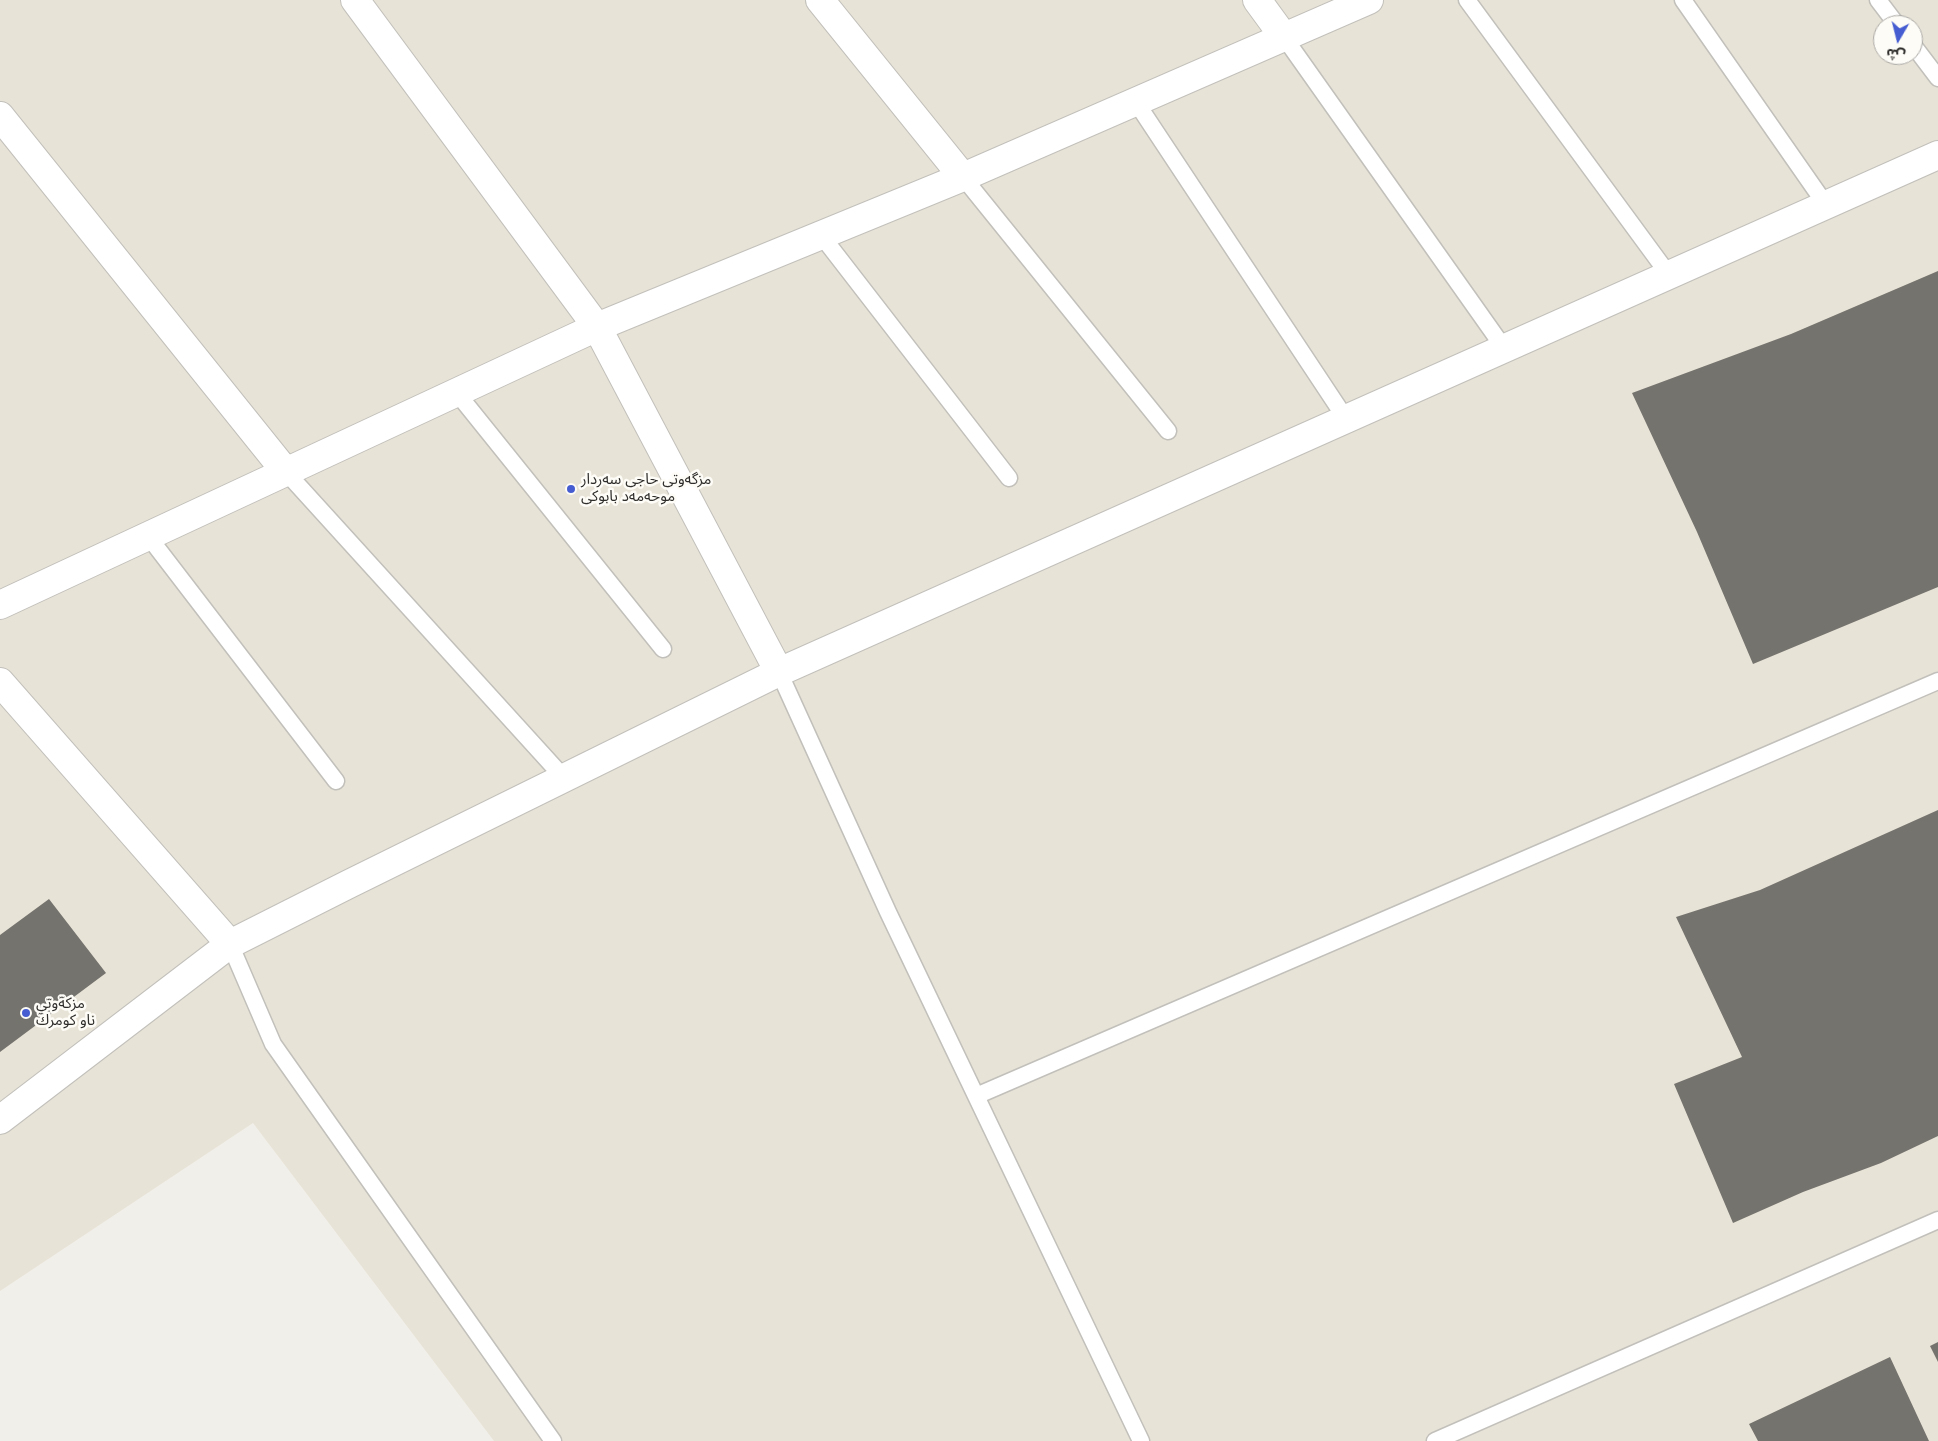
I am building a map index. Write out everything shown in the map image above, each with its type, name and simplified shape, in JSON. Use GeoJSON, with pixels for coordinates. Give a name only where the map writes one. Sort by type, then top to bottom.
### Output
{"type":"FeatureCollection","features":[{"type":"Feature","properties":{"kind":"street"},"geometry":{"type":"LineString","coordinates":[[355,0],[597,327],[779,672]]}},
{"type":"Feature","properties":{"kind":"street"},"geometry":{"type":"LineString","coordinates":[[820,0],[962,177]]}},
{"type":"Feature","properties":{"kind":"street"},"geometry":{"type":"LineString","coordinates":[[1256,0],[1284,37]]}},
{"type":"Feature","properties":{"kind":"street"},"geometry":{"type":"LineString","coordinates":[[0,605],[597,327],[962,177],[1369,0]]}},
{"type":"Feature","properties":{"kind":"street"},"geometry":{"type":"LineString","coordinates":[[0,116],[286,472]]}},
{"type":"Feature","properties":{"kind":"street"},"geometry":{"type":"LineString","coordinates":[[5,1107],[230,944],[779,672],[1938,155]]}},
{"type":"Feature","properties":{"kind":"street"},"geometry":{"type":"LineString","coordinates":[[0,682],[230,944]]}},
{"type":"Feature","properties":{"kind":"lane"},"geometry":{"type":"LineString","coordinates":[[1467,0],[1669,275]]}},
{"type":"Feature","properties":{"kind":"lane"},"geometry":{"type":"LineString","coordinates":[[1683,0],[1826,205]]}},
{"type":"Feature","properties":{"kind":"lane"},"geometry":{"type":"LineString","coordinates":[[1878,0],[1889,15]]}},
{"type":"Feature","properties":{"kind":"lane"},"geometry":{"type":"LineString","coordinates":[[1284,37],[1504,348]]}},
{"type":"Feature","properties":{"kind":"lane"},"geometry":{"type":"LineString","coordinates":[[1923,59],[1938,78]]}},
{"type":"Feature","properties":{"kind":"lane"},"geometry":{"type":"LineString","coordinates":[[1136,102],[1346,419]]}},
{"type":"Feature","properties":{"kind":"lane"},"geometry":{"type":"LineString","coordinates":[[962,177],[1168,431]]}},
{"type":"Feature","properties":{"kind":"lane"},"geometry":{"type":"LineString","coordinates":[[821,235],[1009,478]]}},
{"type":"Feature","properties":{"kind":"lane"},"geometry":{"type":"LineString","coordinates":[[457,392],[663,649]]}},
{"type":"Feature","properties":{"kind":"lane"},"geometry":{"type":"LineString","coordinates":[[286,472],[564,778]]}},
{"type":"Feature","properties":{"kind":"lane"},"geometry":{"type":"LineString","coordinates":[[148,536],[336,781]]}},
{"type":"Feature","properties":{"kind":"lane"},"geometry":{"type":"LineString","coordinates":[[779,672],[888,912],[1141,1441]]}},
{"type":"Feature","properties":{"kind":"lane"},"geometry":{"type":"LineString","coordinates":[[976,1096],[1938,681]]}},
{"type":"Feature","properties":{"kind":"lane"},"geometry":{"type":"LineString","coordinates":[[230,944],[273,1044],[553,1441]]}},
{"type":"Feature","properties":{"kind":"lane"},"geometry":{"type":"LineString","coordinates":[[1435,1441],[1938,1220]]}},
{"type":"Feature","properties":{"kind":"shaded area"},"geometry":{"type":"Polygon","coordinates":[[[0,0],[1938,0],[1938,1441],[494,1441],[253,1123],[0,1291],[0,0]]]}},
{"type":"Feature","properties":{"kind":"building"},"geometry":{"type":"Polygon","coordinates":[[[1938,271],[1938,587],[1753,664],[1697,532],[1632,393],[1791,334],[1938,271]]]}},
{"type":"Feature","properties":{"kind":"building"},"geometry":{"type":"Polygon","coordinates":[[[1938,810],[1938,1136],[1881,1163],[1803,1192],[1733,1223],[1674,1084],[1742,1057],[1676,917],[1760,890],[1938,810]]]}},
{"type":"Feature","properties":{"kind":"building","name":"مزكةوتي ناو كومرك"},"geometry":{"type":"Polygon","coordinates":[[[49,899],[106,973],[0,1052],[0,935],[49,899]]]}},
{"type":"Feature","properties":{"kind":"building"},"geometry":{"type":"Polygon","coordinates":[[[1938,1342],[1938,1362],[1930,1346],[1938,1342]]]}},
{"type":"Feature","properties":{"kind":"building"},"geometry":{"type":"Polygon","coordinates":[[[1890,1357],[1929,1441],[1758,1441],[1749,1424],[1890,1357]]]}},
{"type":"Feature","properties":{"kind":"place","name":"مزگەوتی حاجی سەردار موحەمەد بابوکی"},"geometry":{"type":"Point","coordinates":[571,489]}},
{"type":"Feature","properties":{"kind":"place","name":"مزكةوتي ناو كومرك"},"geometry":{"type":"Point","coordinates":[26,1013]}}]}
